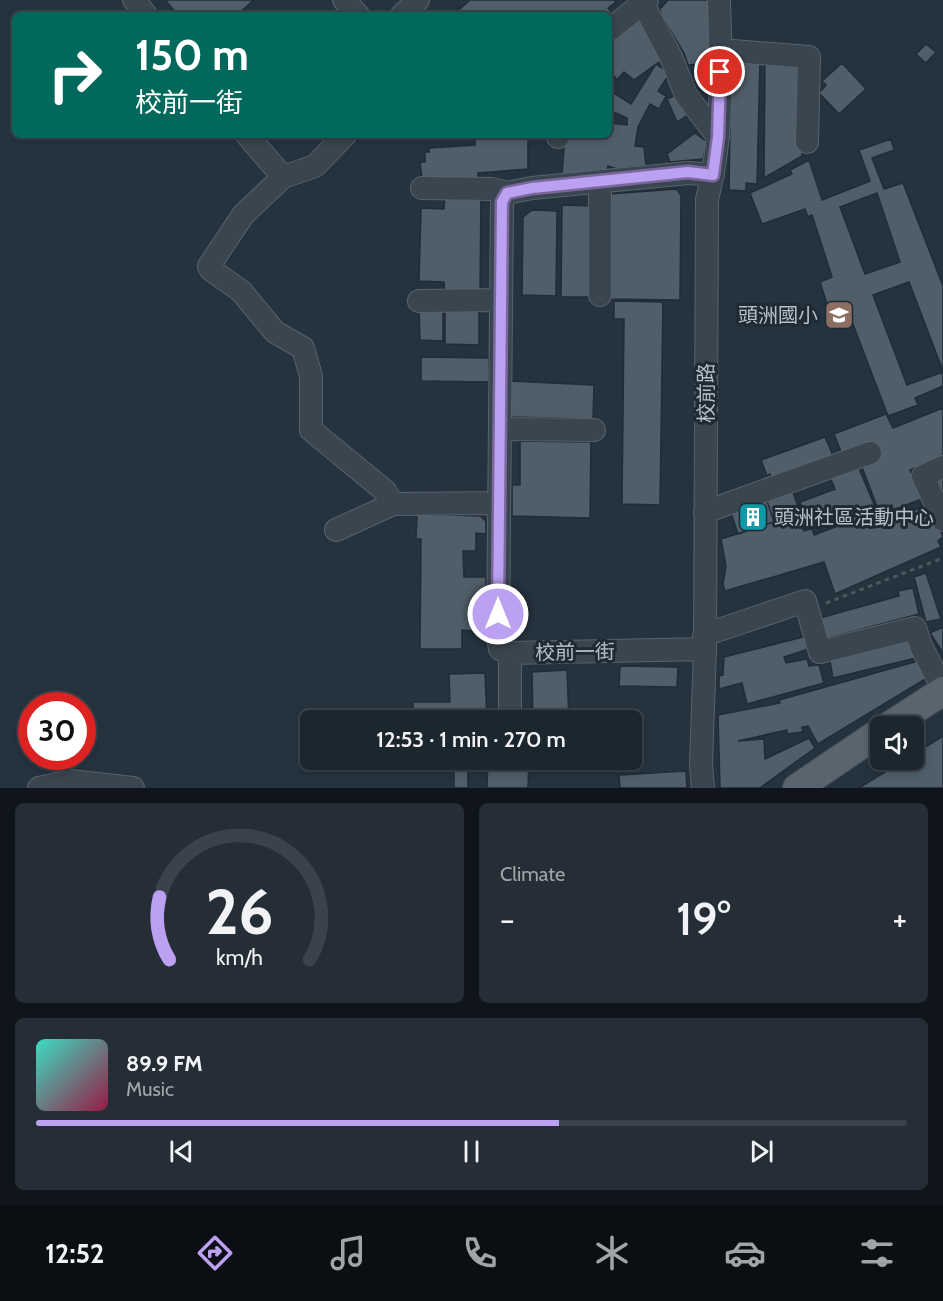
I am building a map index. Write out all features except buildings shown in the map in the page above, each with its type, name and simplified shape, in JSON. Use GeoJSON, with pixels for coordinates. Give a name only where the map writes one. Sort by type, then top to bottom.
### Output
{"type":"FeatureCollection","features":[{"type":"Feature","properties":{"kind":"main road"},"geometry":{"type":"LineString","coordinates":[[904,716],[943,690]]}},
{"type":"Feature","properties":{"kind":"main road"},"geometry":{"type":"LineString","coordinates":[[797,788],[870,739]]}},
{"type":"Feature","properties":{"kind":"street"},"geometry":{"type":"LineString","coordinates":[[134,0],[144,12]]}},
{"type":"Feature","properties":{"kind":"street"},"geometry":{"type":"LineString","coordinates":[[344,0],[355,12]]}},
{"type":"Feature","properties":{"kind":"street"},"geometry":{"type":"LineString","coordinates":[[405,12],[418,0]]}},
{"type":"Feature","properties":{"kind":"street","name":"校前路"},"geometry":{"type":"LineString","coordinates":[[703,788],[701,764],[705,642],[707,199],[718,137],[721,50],[719,0]]}},
{"type":"Feature","properties":{"kind":"street"},"geometry":{"type":"LineString","coordinates":[[612,28],[644,1],[671,57],[686,95],[718,137]]}},
{"type":"Feature","properties":{"kind":"street"},"geometry":{"type":"LineString","coordinates":[[721,50],[809,57],[807,142]]}},
{"type":"Feature","properties":{"kind":"street"},"geometry":{"type":"LineString","coordinates":[[250,138],[283,177]]}},
{"type":"Feature","properties":{"kind":"street"},"geometry":{"type":"LineString","coordinates":[[342,138],[315,166],[283,177],[243,215],[209,266],[211,270],[241,291],[275,332],[303,348],[311,376],[311,430],[385,491],[393,504]]}},
{"type":"Feature","properties":{"kind":"street"},"geometry":{"type":"LineString","coordinates":[[422,188],[492,189],[507,193],[532,188],[688,172],[713,175]]}},
{"type":"Feature","properties":{"kind":"street"},"geometry":{"type":"LineString","coordinates":[[600,182],[600,295]]}},
{"type":"Feature","properties":{"kind":"street","name":"校前一街"},"geometry":{"type":"LineString","coordinates":[[507,193],[502,202],[498,636],[500,649],[510,653],[705,642],[806,606]]}},
{"type":"Feature","properties":{"kind":"street"},"geometry":{"type":"LineString","coordinates":[[419,301],[501,300]]}},
{"type":"Feature","properties":{"kind":"street"},"geometry":{"type":"LineString","coordinates":[[500,429],[594,430]]}},
{"type":"Feature","properties":{"kind":"street"},"geometry":{"type":"LineString","coordinates":[[705,512],[870,453]]}},
{"type":"Feature","properties":{"kind":"street"},"geometry":{"type":"LineString","coordinates":[[943,467],[923,476],[943,520]]}},
{"type":"Feature","properties":{"kind":"street"},"geometry":{"type":"LineString","coordinates":[[336,530],[393,504],[499,502]]}},
{"type":"Feature","properties":{"kind":"street"},"geometry":{"type":"LineString","coordinates":[[806,606],[820,652],[915,628],[921,646],[943,690]]}},
{"type":"Feature","properties":{"kind":"street"},"geometry":{"type":"LineString","coordinates":[[510,653],[510,710]]}},
{"type":"Feature","properties":{"kind":"street"},"geometry":{"type":"LineString","coordinates":[[39,788],[70,781],[133,788]]}},
{"type":"Feature","properties":{"kind":"path"},"geometry":{"type":"LineString","coordinates":[[806,606],[943,558]]}},
{"type":"Feature","properties":{"kind":"place","name":"頭洲國小"},"geometry":{"type":"Point","coordinates":[839,315]}},
{"type":"Feature","properties":{"kind":"place","name":"頭洲社區活動中心"},"geometry":{"type":"Point","coordinates":[753,517]}},
{"type":"Feature","properties":{"kind":"route"},"geometry":{"type":"LineString","coordinates":[[498,614],[502,202],[507,193],[532,188],[688,172],[713,175],[718,137],[720,72]]}}]}
